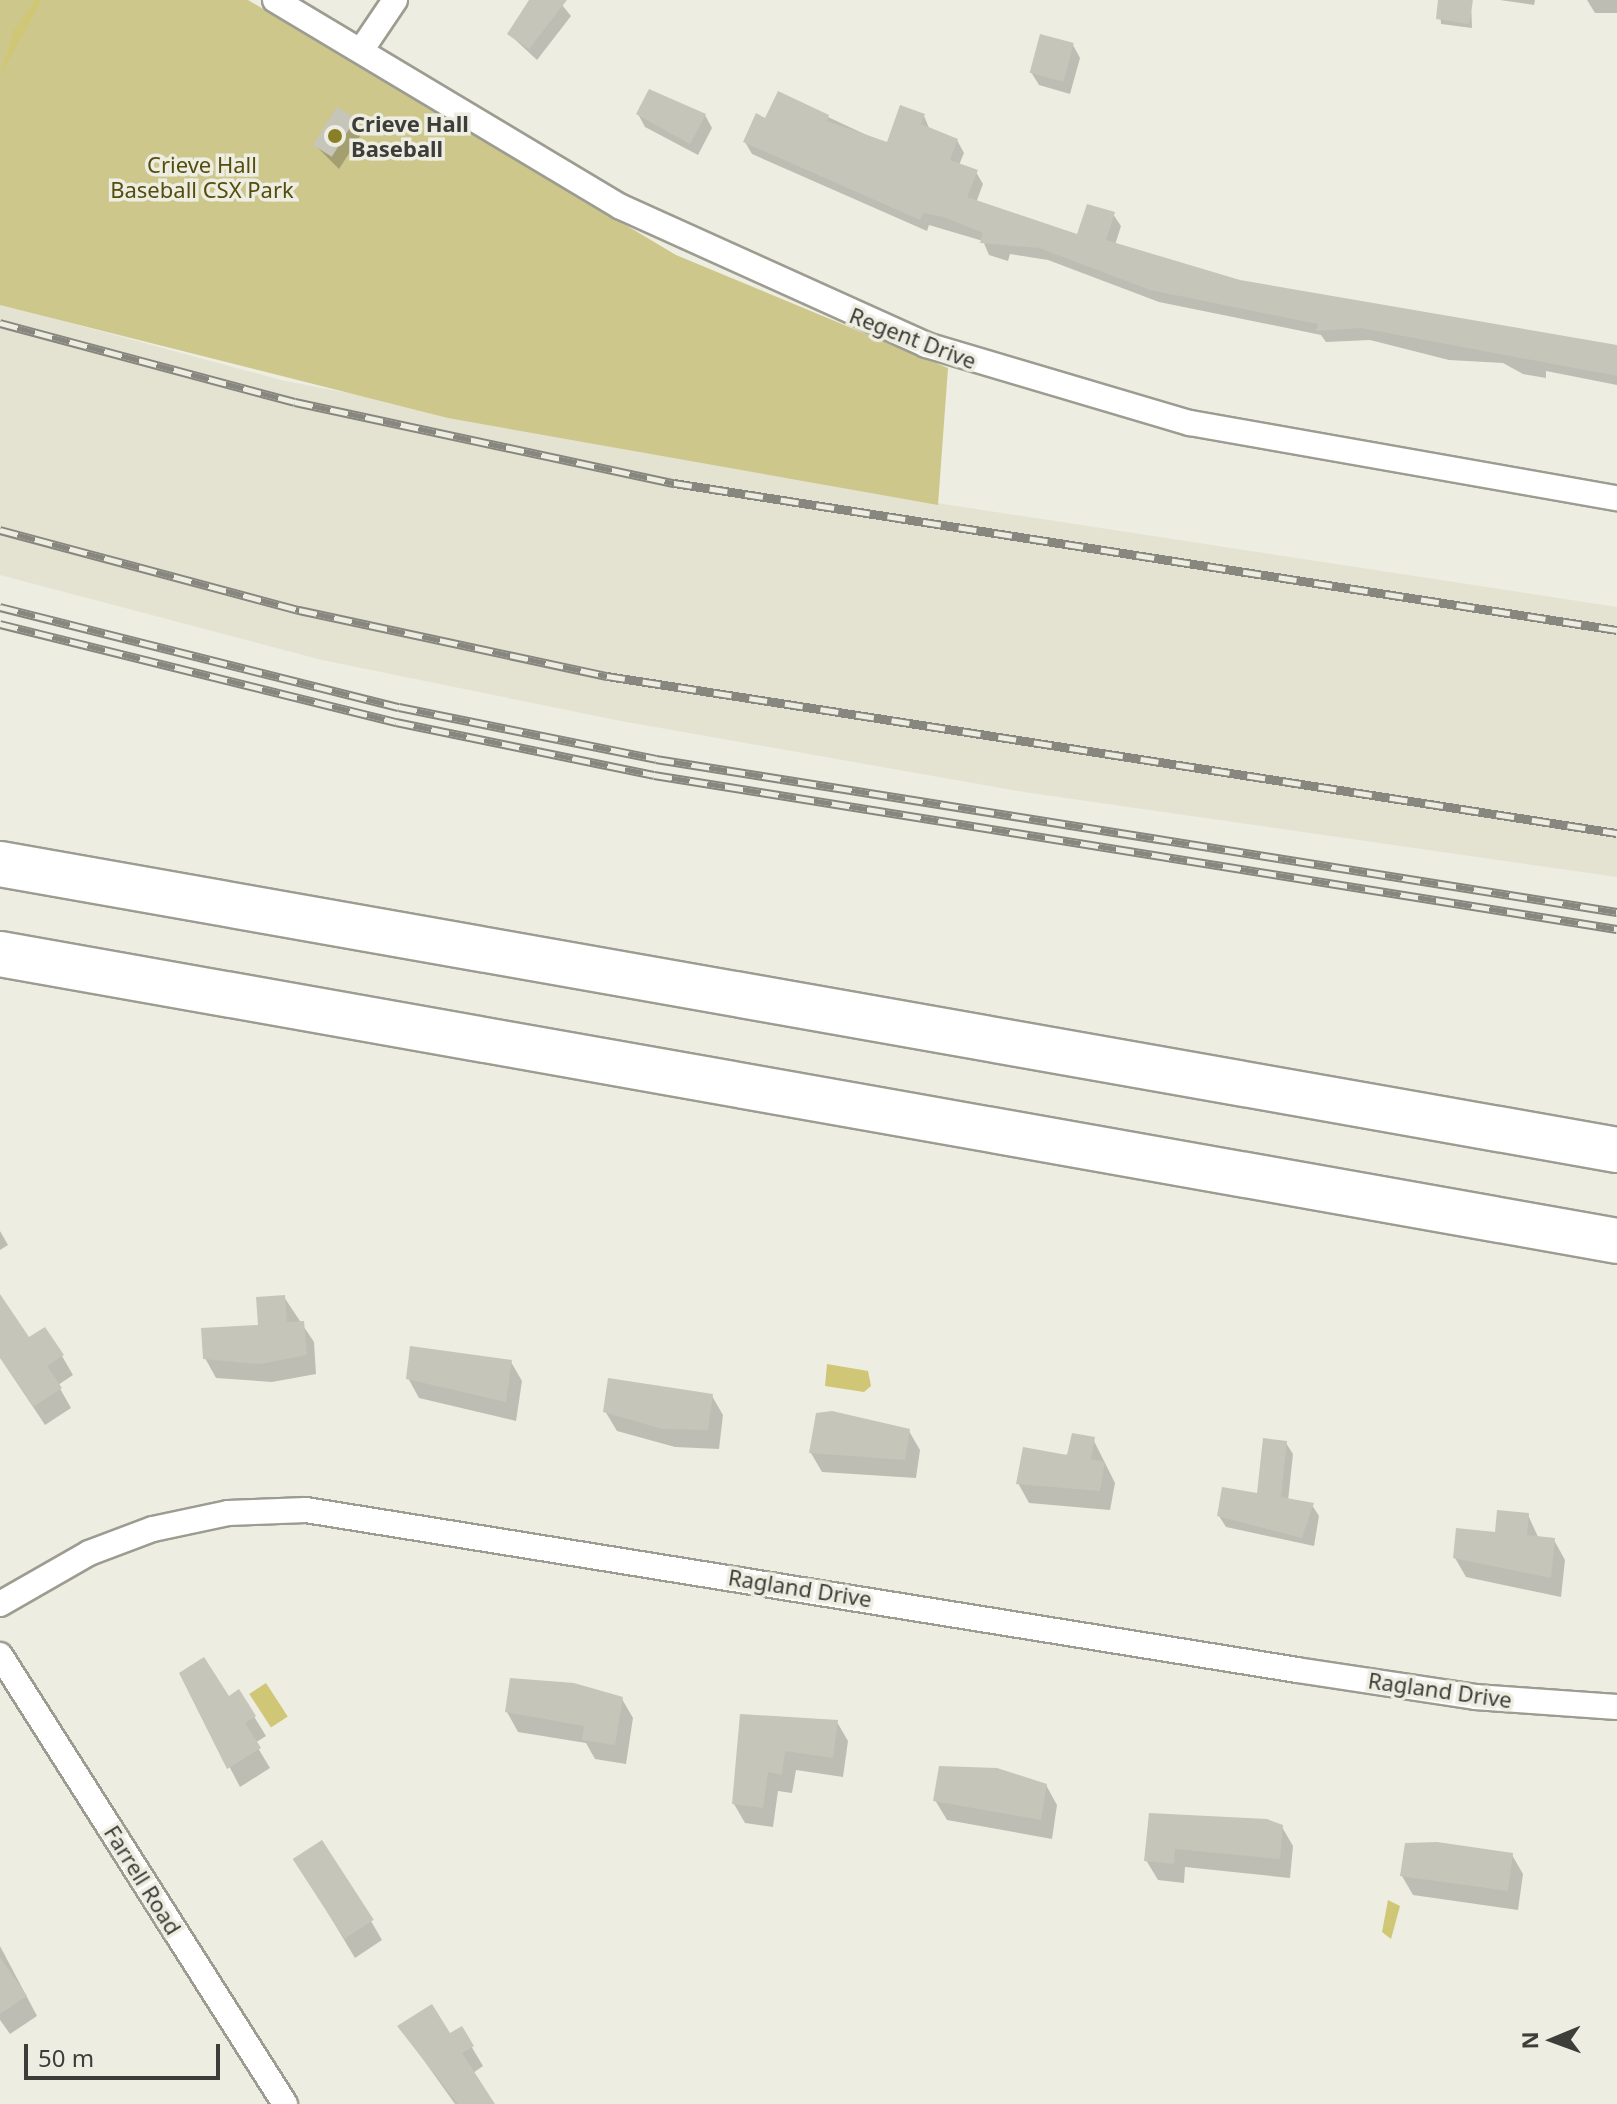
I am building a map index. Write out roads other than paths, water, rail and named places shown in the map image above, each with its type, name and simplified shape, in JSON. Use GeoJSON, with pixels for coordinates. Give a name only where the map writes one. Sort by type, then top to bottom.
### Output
{"type":"FeatureCollection","features":[{"type":"Feature","properties":{"kind":"highway"},"geometry":{"type":"LineString","coordinates":[[0,864],[1617,1150]]}},
{"type":"Feature","properties":{"kind":"highway"},"geometry":{"type":"LineString","coordinates":[[0,954],[1617,1241]]}},
{"type":"Feature","properties":{"kind":"street","name":"Regent Drive"},"geometry":{"type":"LineString","coordinates":[[275,0],[362,49],[519,151],[671,233],[926,345],[1190,423],[1617,498]]}},
{"type":"Feature","properties":{"kind":"street"},"geometry":{"type":"LineString","coordinates":[[362,49],[395,0]]}},
{"type":"Feature","properties":{"kind":"street","name":"Ragland Drive"},"geometry":{"type":"LineString","coordinates":[[0,1604],[65,1564],[153,1529],[228,1513],[306,1510],[1475,1697],[1617,1707]]}},
{"type":"Feature","properties":{"kind":"street","name":"Farrell Road"},"geometry":{"type":"LineString","coordinates":[[0,1655],[285,2104]]}},
{"type":"Feature","properties":{"kind":"railway"},"geometry":{"type":"LineString","coordinates":[[0,323],[295,402],[674,483],[1617,630]]}},
{"type":"Feature","properties":{"kind":"railway"},"geometry":{"type":"LineString","coordinates":[[0,530],[299,610],[607,676],[1617,833]]}},
{"type":"Feature","properties":{"kind":"railway"},"geometry":{"type":"LineString","coordinates":[[0,607],[399,707],[656,759],[1617,912]]}},
{"type":"Feature","properties":{"kind":"railway"},"geometry":{"type":"LineString","coordinates":[[0,624],[396,722],[654,775],[1617,929]]}},
{"type":"Feature","properties":{"kind":"place","name":"Crieve Hall Baseball"},"geometry":{"type":"Point","coordinates":[335,136]}},
{"type":"Feature","properties":{"kind":"park label","name":"Crieve Hall Baseball CSX Park"},"geometry":{"type":"Point","coordinates":[202,176]}}]}
